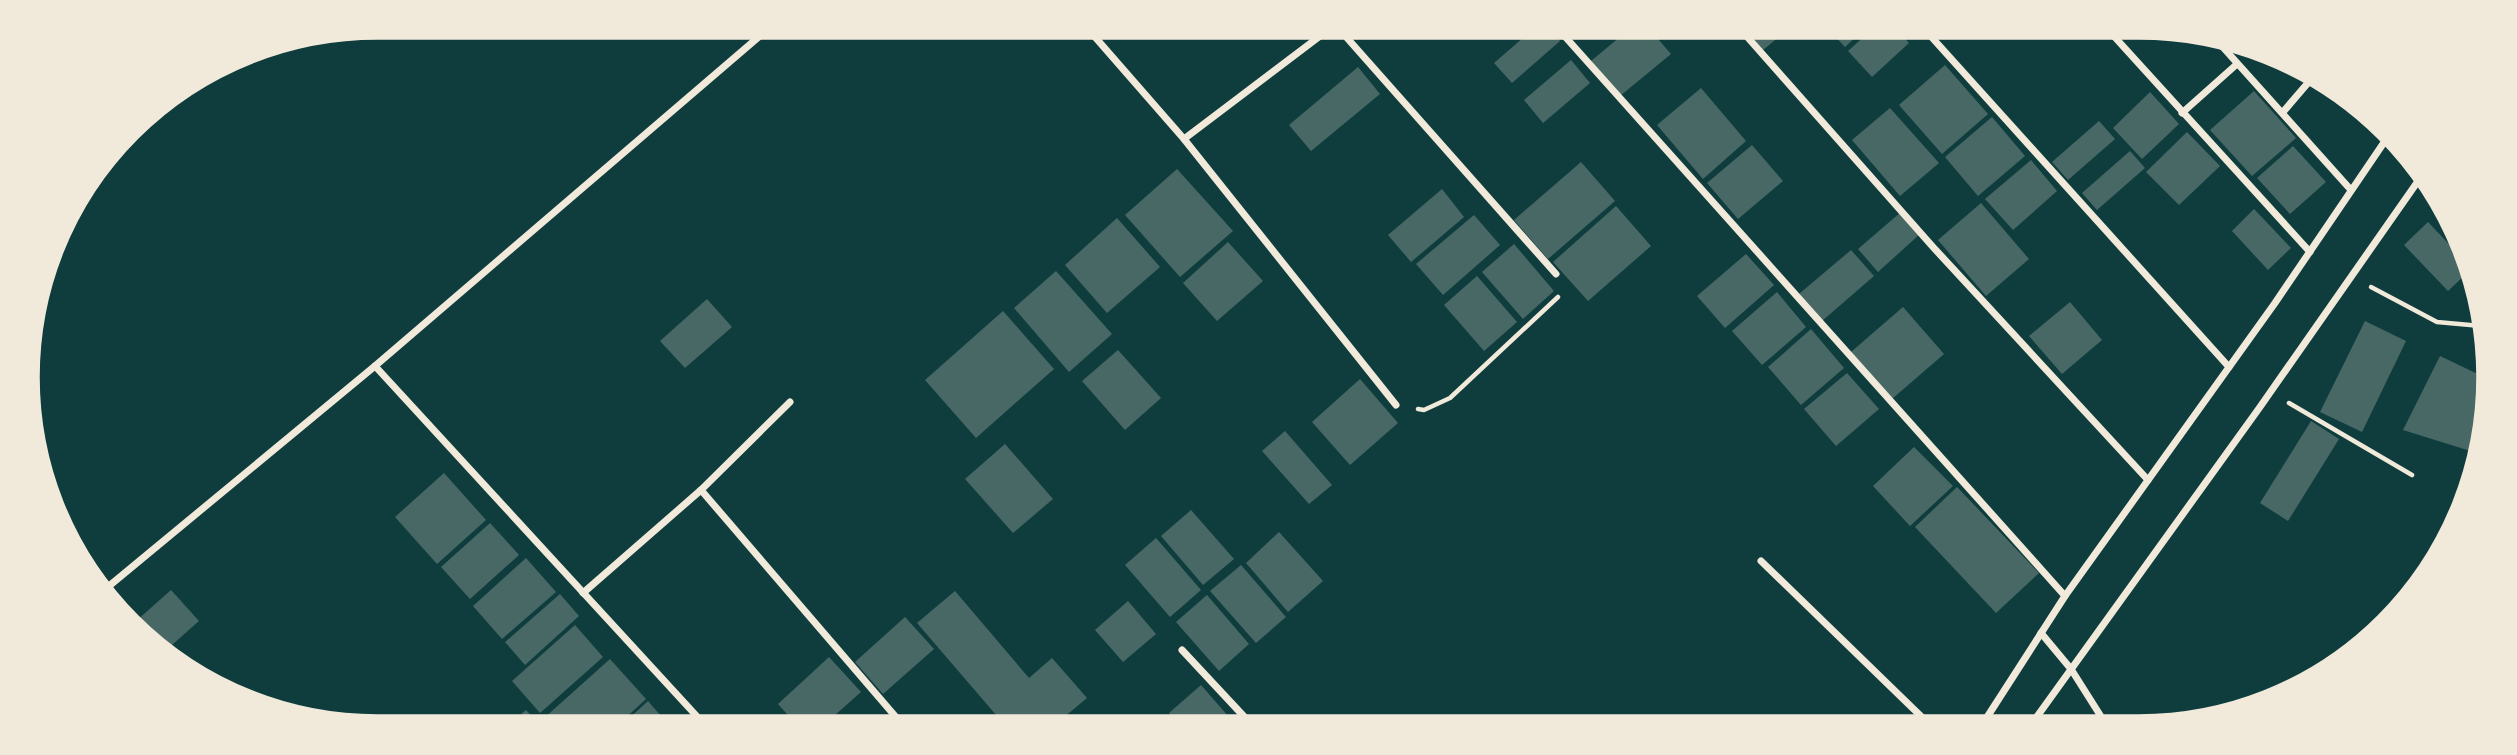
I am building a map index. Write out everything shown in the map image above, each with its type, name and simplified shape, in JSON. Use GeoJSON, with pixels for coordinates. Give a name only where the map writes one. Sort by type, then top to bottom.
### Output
{"type":"FeatureCollection","features":[{"type":"Feature","properties":{"kind":"street"},"geometry":{"type":"LineString","coordinates":[[110,585],[375,366],[757,38]]}},
{"type":"Feature","properties":{"kind":"street"},"geometry":{"type":"LineString","coordinates":[[1096,38],[1185,139],[1395,405]]}},
{"type":"Feature","properties":{"kind":"street"},"geometry":{"type":"LineString","coordinates":[[1185,139],[1318,38]]}},
{"type":"Feature","properties":{"kind":"street"},"geometry":{"type":"LineString","coordinates":[[1347,38],[1556,274]]}},
{"type":"Feature","properties":{"kind":"street"},"geometry":{"type":"LineString","coordinates":[[1566,38],[2065,596]]}},
{"type":"Feature","properties":{"kind":"street"},"geometry":{"type":"LineString","coordinates":[[1748,38],[1933,247],[2148,480]]}},
{"type":"Feature","properties":{"kind":"street"},"geometry":{"type":"LineString","coordinates":[[1932,38],[2229,367]]}},
{"type":"Feature","properties":{"kind":"street"},"geometry":{"type":"LineString","coordinates":[[2115,38],[2310,252]]}},
{"type":"Feature","properties":{"kind":"street"},"geometry":{"type":"LineString","coordinates":[[2224,49],[2351,190]]}},
{"type":"Feature","properties":{"kind":"street"},"geometry":{"type":"LineString","coordinates":[[2182,113],[2237,64]]}},
{"type":"Feature","properties":{"kind":"street"},"geometry":{"type":"LineString","coordinates":[[2283,112],[2307,83]]}},
{"type":"Feature","properties":{"kind":"street"},"geometry":{"type":"LineString","coordinates":[[1988,716],[2065,596],[2310,252],[2384,143]]}},
{"type":"Feature","properties":{"kind":"street"},"geometry":{"type":"LineString","coordinates":[[2038,716],[2417,183]]}},
{"type":"Feature","properties":{"kind":"street"},"geometry":{"type":"LineString","coordinates":[[375,366],[697,716]]}},
{"type":"Feature","properties":{"kind":"street"},"geometry":{"type":"LineString","coordinates":[[583,593],[701,490],[790,402]]}},
{"type":"Feature","properties":{"kind":"street"},"geometry":{"type":"LineString","coordinates":[[701,490],[895,716]]}},
{"type":"Feature","properties":{"kind":"street"},"geometry":{"type":"LineString","coordinates":[[1761,561],[1921,716]]}},
{"type":"Feature","properties":{"kind":"street"},"geometry":{"type":"LineString","coordinates":[[2041,633],[2071,669],[2101,716]]}},
{"type":"Feature","properties":{"kind":"street"},"geometry":{"type":"LineString","coordinates":[[1182,650],[1244,716]]}},
{"type":"Feature","properties":{"kind":"path"},"geometry":{"type":"LineString","coordinates":[[1395,405],[1424,410],[1450,398],[1560,296],[1562,285],[1556,274]]}},
{"type":"Feature","properties":{"kind":"path"},"geometry":{"type":"LineString","coordinates":[[2351,276],[2437,322],[2475,325]]}},
{"type":"Feature","properties":{"kind":"path"},"geometry":{"type":"LineString","coordinates":[[2269,392],[2412,475]]}},
{"type":"Feature","properties":{"kind":"building"},"geometry":{"type":"Polygon","coordinates":[[[1523,38],[1558,38],[1560,41],[1512,83],[1494,63],[1523,38]]]}},
{"type":"Feature","properties":{"kind":"building"},"geometry":{"type":"Polygon","coordinates":[[[1619,38],[1657,38],[1671,54],[1620,96],[1591,61],[1619,38]]]}},
{"type":"Feature","properties":{"kind":"building"},"geometry":{"type":"Polygon","coordinates":[[[1753,38],[1778,38],[1763,50],[1753,38]]]}},
{"type":"Feature","properties":{"kind":"building"},"geometry":{"type":"Polygon","coordinates":[[[1837,38],[1855,38],[1845,47],[1837,38]]]}},
{"type":"Feature","properties":{"kind":"building"},"geometry":{"type":"Polygon","coordinates":[[[1862,38],[1904,38],[1909,43],[1872,77],[1848,51],[1862,38]]]}},
{"type":"Feature","properties":{"kind":"building"},"geometry":{"type":"Polygon","coordinates":[[[1571,60],[1590,83],[1543,123],[1524,100],[1571,60]]]}},
{"type":"Feature","properties":{"kind":"building"},"geometry":{"type":"Polygon","coordinates":[[[1945,65],[1988,114],[1942,154],[1899,105],[1945,65]]]}},
{"type":"Feature","properties":{"kind":"building"},"geometry":{"type":"Polygon","coordinates":[[[1358,67],[1380,94],[1311,151],[1289,125],[1358,67]]]}},
{"type":"Feature","properties":{"kind":"building"},"geometry":{"type":"Polygon","coordinates":[[[1701,88],[1746,141],[1703,179],[1657,125],[1701,88]]]}},
{"type":"Feature","properties":{"kind":"building"},"geometry":{"type":"Polygon","coordinates":[[[2254,91],[2296,138],[2252,176],[2210,130],[2254,91]]]}},
{"type":"Feature","properties":{"kind":"building"},"geometry":{"type":"Polygon","coordinates":[[[2150,92],[2179,124],[2142,159],[2113,128],[2150,92]]]}},
{"type":"Feature","properties":{"kind":"building"},"geometry":{"type":"Polygon","coordinates":[[[1890,108],[1939,163],[1900,196],[1852,140],[1890,108]]]}},
{"type":"Feature","properties":{"kind":"building"},"geometry":{"type":"Polygon","coordinates":[[[1992,117],[2025,156],[1978,196],[1945,157],[1992,117]]]}},
{"type":"Feature","properties":{"kind":"building"},"geometry":{"type":"Polygon","coordinates":[[[2099,121],[2115,139],[2068,180],[2052,162],[2099,121]]]}},
{"type":"Feature","properties":{"kind":"building"},"geometry":{"type":"Polygon","coordinates":[[[2187,132],[2220,166],[2179,205],[2146,172],[2187,132]]]}},
{"type":"Feature","properties":{"kind":"building"},"geometry":{"type":"Polygon","coordinates":[[[1752,145],[1783,181],[1738,219],[1707,183],[1752,145]]]}},
{"type":"Feature","properties":{"kind":"building"},"geometry":{"type":"Polygon","coordinates":[[[2293,146],[2326,182],[2290,214],[2257,178],[2293,146]]]}},
{"type":"Feature","properties":{"kind":"building"},"geometry":{"type":"Polygon","coordinates":[[[2130,151],[2145,168],[2097,210],[2082,193],[2130,151]]]}},
{"type":"Feature","properties":{"kind":"building"},"geometry":{"type":"Polygon","coordinates":[[[2031,160],[2057,191],[2013,230],[1985,199],[2031,160]]]}},
{"type":"Feature","properties":{"kind":"building"},"geometry":{"type":"Polygon","coordinates":[[[1581,162],[1615,201],[1548,259],[1514,220],[1581,162]]]}},
{"type":"Feature","properties":{"kind":"building"},"geometry":{"type":"Polygon","coordinates":[[[1177,169],[1233,231],[1180,277],[1125,215],[1177,169]]]}},
{"type":"Feature","properties":{"kind":"building"},"geometry":{"type":"Polygon","coordinates":[[[1442,189],[1464,217],[1411,262],[1388,235],[1442,189]]]}},
{"type":"Feature","properties":{"kind":"building"},"geometry":{"type":"Polygon","coordinates":[[[1981,203],[2029,259],[1986,296],[1938,240],[1981,203]]]}},
{"type":"Feature","properties":{"kind":"building"},"geometry":{"type":"Polygon","coordinates":[[[1616,206],[1651,246],[1588,301],[1553,262],[1616,206]]]}},
{"type":"Feature","properties":{"kind":"building"},"geometry":{"type":"Polygon","coordinates":[[[2254,209],[2291,248],[2268,270],[2232,231],[2254,209]]]}},
{"type":"Feature","properties":{"kind":"building"},"geometry":{"type":"Polygon","coordinates":[[[1901,212],[1920,234],[1878,272],[1858,249],[1901,212]]]}},
{"type":"Feature","properties":{"kind":"building"},"geometry":{"type":"Polygon","coordinates":[[[1474,215],[1500,245],[1443,295],[1416,264],[1474,215]]]}},
{"type":"Feature","properties":{"kind":"building"},"geometry":{"type":"Polygon","coordinates":[[[1117,218],[1160,267],[1107,313],[1065,265],[1117,218]]]}},
{"type":"Feature","properties":{"kind":"building"},"geometry":{"type":"Polygon","coordinates":[[[2428,222],[2453,249],[2463,277],[2448,291],[2404,245],[2428,222]]]}},
{"type":"Feature","properties":{"kind":"building"},"geometry":{"type":"Polygon","coordinates":[[[1228,242],[1263,281],[1217,321],[1183,283],[1228,242]]]}},
{"type":"Feature","properties":{"kind":"building"},"geometry":{"type":"Polygon","coordinates":[[[1514,244],[1554,291],[1523,319],[1482,272],[1514,244]]]}},
{"type":"Feature","properties":{"kind":"building"},"geometry":{"type":"Polygon","coordinates":[[[1851,250],[1874,276],[1822,321],[1799,294],[1851,250]]]}},
{"type":"Feature","properties":{"kind":"building"},"geometry":{"type":"Polygon","coordinates":[[[1746,254],[1774,285],[1725,328],[1697,296],[1746,254]]]}},
{"type":"Feature","properties":{"kind":"building"},"geometry":{"type":"Polygon","coordinates":[[[1056,271],[1112,334],[1069,372],[1014,308],[1056,271]]]}},
{"type":"Feature","properties":{"kind":"building"},"geometry":{"type":"Polygon","coordinates":[[[1477,276],[1517,322],[1484,351],[1444,305],[1477,276]]]}},
{"type":"Feature","properties":{"kind":"building"},"geometry":{"type":"Polygon","coordinates":[[[1777,292],[1806,327],[1762,365],[1732,331],[1777,292]]]}},
{"type":"Feature","properties":{"kind":"building"},"geometry":{"type":"Polygon","coordinates":[[[707,299],[732,327],[685,368],[660,341],[707,299]]]}},
{"type":"Feature","properties":{"kind":"building"},"geometry":{"type":"Polygon","coordinates":[[[2070,302],[2102,340],[2062,374],[2029,336],[2070,302]]]}},
{"type":"Feature","properties":{"kind":"building"},"geometry":{"type":"Polygon","coordinates":[[[1903,307],[1944,354],[1892,399],[1851,352],[1903,307]]]}},
{"type":"Feature","properties":{"kind":"building"},"geometry":{"type":"Polygon","coordinates":[[[1003,311],[1054,369],[976,438],[925,380],[1003,311]]]}},
{"type":"Feature","properties":{"kind":"building"},"geometry":{"type":"Polygon","coordinates":[[[2365,321],[2406,341],[2362,432],[2320,412],[2365,321]]]}},
{"type":"Feature","properties":{"kind":"building"},"geometry":{"type":"Polygon","coordinates":[[[1811,329],[1844,368],[1801,405],[1768,367],[1811,329]]]}},
{"type":"Feature","properties":{"kind":"building"},"geometry":{"type":"Polygon","coordinates":[[[1118,350],[1161,398],[1125,430],[1082,381],[1118,350]]]}},
{"type":"Feature","properties":{"kind":"building"},"geometry":{"type":"Polygon","coordinates":[[[2440,356],[2478,374],[2476,422],[2470,451],[2403,430],[2440,356]]]}},
{"type":"Feature","properties":{"kind":"building"},"geometry":{"type":"Polygon","coordinates":[[[1847,373],[1879,409],[1836,446],[1804,409],[1847,373]]]}},
{"type":"Feature","properties":{"kind":"building"},"geometry":{"type":"Polygon","coordinates":[[[1360,379],[1398,423],[1350,465],[1312,422],[1360,379]]]}},
{"type":"Feature","properties":{"kind":"building"},"geometry":{"type":"Polygon","coordinates":[[[2311,421],[2339,439],[2288,521],[2260,503],[2311,421]]]}},
{"type":"Feature","properties":{"kind":"building"},"geometry":{"type":"Polygon","coordinates":[[[1285,431],[1332,485],[1309,504],[1262,451],[1285,431]]]}},
{"type":"Feature","properties":{"kind":"building"},"geometry":{"type":"Polygon","coordinates":[[[1005,444],[1053,499],[1013,533],[965,479],[1005,444]]]}},
{"type":"Feature","properties":{"kind":"building"},"geometry":{"type":"Polygon","coordinates":[[[1914,447],[1953,486],[1910,526],[1873,486],[1914,447]]]}},
{"type":"Feature","properties":{"kind":"building"},"geometry":{"type":"Polygon","coordinates":[[[444,473],[486,520],[437,564],[395,517],[444,473]]]}},
{"type":"Feature","properties":{"kind":"building"},"geometry":{"type":"Polygon","coordinates":[[[1957,487],[2039,573],[1996,613],[1915,527],[1957,487]]]}},
{"type":"Feature","properties":{"kind":"building"},"geometry":{"type":"Polygon","coordinates":[[[1191,510],[1234,559],[1203,585],[1161,536],[1191,510]]]}},
{"type":"Feature","properties":{"kind":"building"},"geometry":{"type":"Polygon","coordinates":[[[490,523],[519,555],[470,599],[441,567],[490,523]]]}},
{"type":"Feature","properties":{"kind":"building"},"geometry":{"type":"Polygon","coordinates":[[[1279,532],[1323,581],[1288,612],[1246,563],[1279,532]]]}},
{"type":"Feature","properties":{"kind":"building"},"geometry":{"type":"Polygon","coordinates":[[[1156,538],[1201,590],[1170,617],[1125,565],[1156,538]]]}},
{"type":"Feature","properties":{"kind":"building"},"geometry":{"type":"Polygon","coordinates":[[[526,558],[556,592],[502,639],[473,606],[526,558]]]}},
{"type":"Feature","properties":{"kind":"building"},"geometry":{"type":"Polygon","coordinates":[[[1241,565],[1286,617],[1256,643],[1210,591],[1241,565]]]}},
{"type":"Feature","properties":{"kind":"building"},"geometry":{"type":"Polygon","coordinates":[[[171,590],[199,621],[171,646],[139,618],[171,590]]]}},
{"type":"Feature","properties":{"kind":"building"},"geometry":{"type":"Polygon","coordinates":[[[955,591],[1029,678],[1052,658],[1087,698],[1065,716],[997,716],[917,623],[955,591]]]}},
{"type":"Feature","properties":{"kind":"building"},"geometry":{"type":"Polygon","coordinates":[[[560,594],[579,616],[525,665],[505,642],[560,594]]]}},
{"type":"Feature","properties":{"kind":"building"},"geometry":{"type":"Polygon","coordinates":[[[1207,595],[1249,644],[1219,671],[1176,622],[1207,595]]]}},
{"type":"Feature","properties":{"kind":"building"},"geometry":{"type":"Polygon","coordinates":[[[1128,601],[1156,634],[1123,662],[1095,630],[1128,601]]]}},
{"type":"Feature","properties":{"kind":"building"},"geometry":{"type":"Polygon","coordinates":[[[905,617],[934,649],[883,694],[855,662],[905,617]]]}},
{"type":"Feature","properties":{"kind":"building"},"geometry":{"type":"Polygon","coordinates":[[[575,625],[603,657],[540,713],[512,681],[575,625]]]}},
{"type":"Feature","properties":{"kind":"building"},"geometry":{"type":"Polygon","coordinates":[[[829,657],[861,692],[834,716],[789,716],[778,704],[829,657]]]}},
{"type":"Feature","properties":{"kind":"building"},"geometry":{"type":"Polygon","coordinates":[[[610,659],[646,699],[628,716],[546,716],[610,659]]]}},
{"type":"Feature","properties":{"kind":"building"},"geometry":{"type":"Polygon","coordinates":[[[1201,685],[1228,716],[1171,716],[1169,713],[1201,685]]]}},
{"type":"Feature","properties":{"kind":"building"},"geometry":{"type":"Polygon","coordinates":[[[648,701],[661,716],[632,716],[648,701]]]}},
{"type":"Feature","properties":{"kind":"building"},"geometry":{"type":"Polygon","coordinates":[[[526,710],[532,716],[519,716],[526,710]]]}}]}
